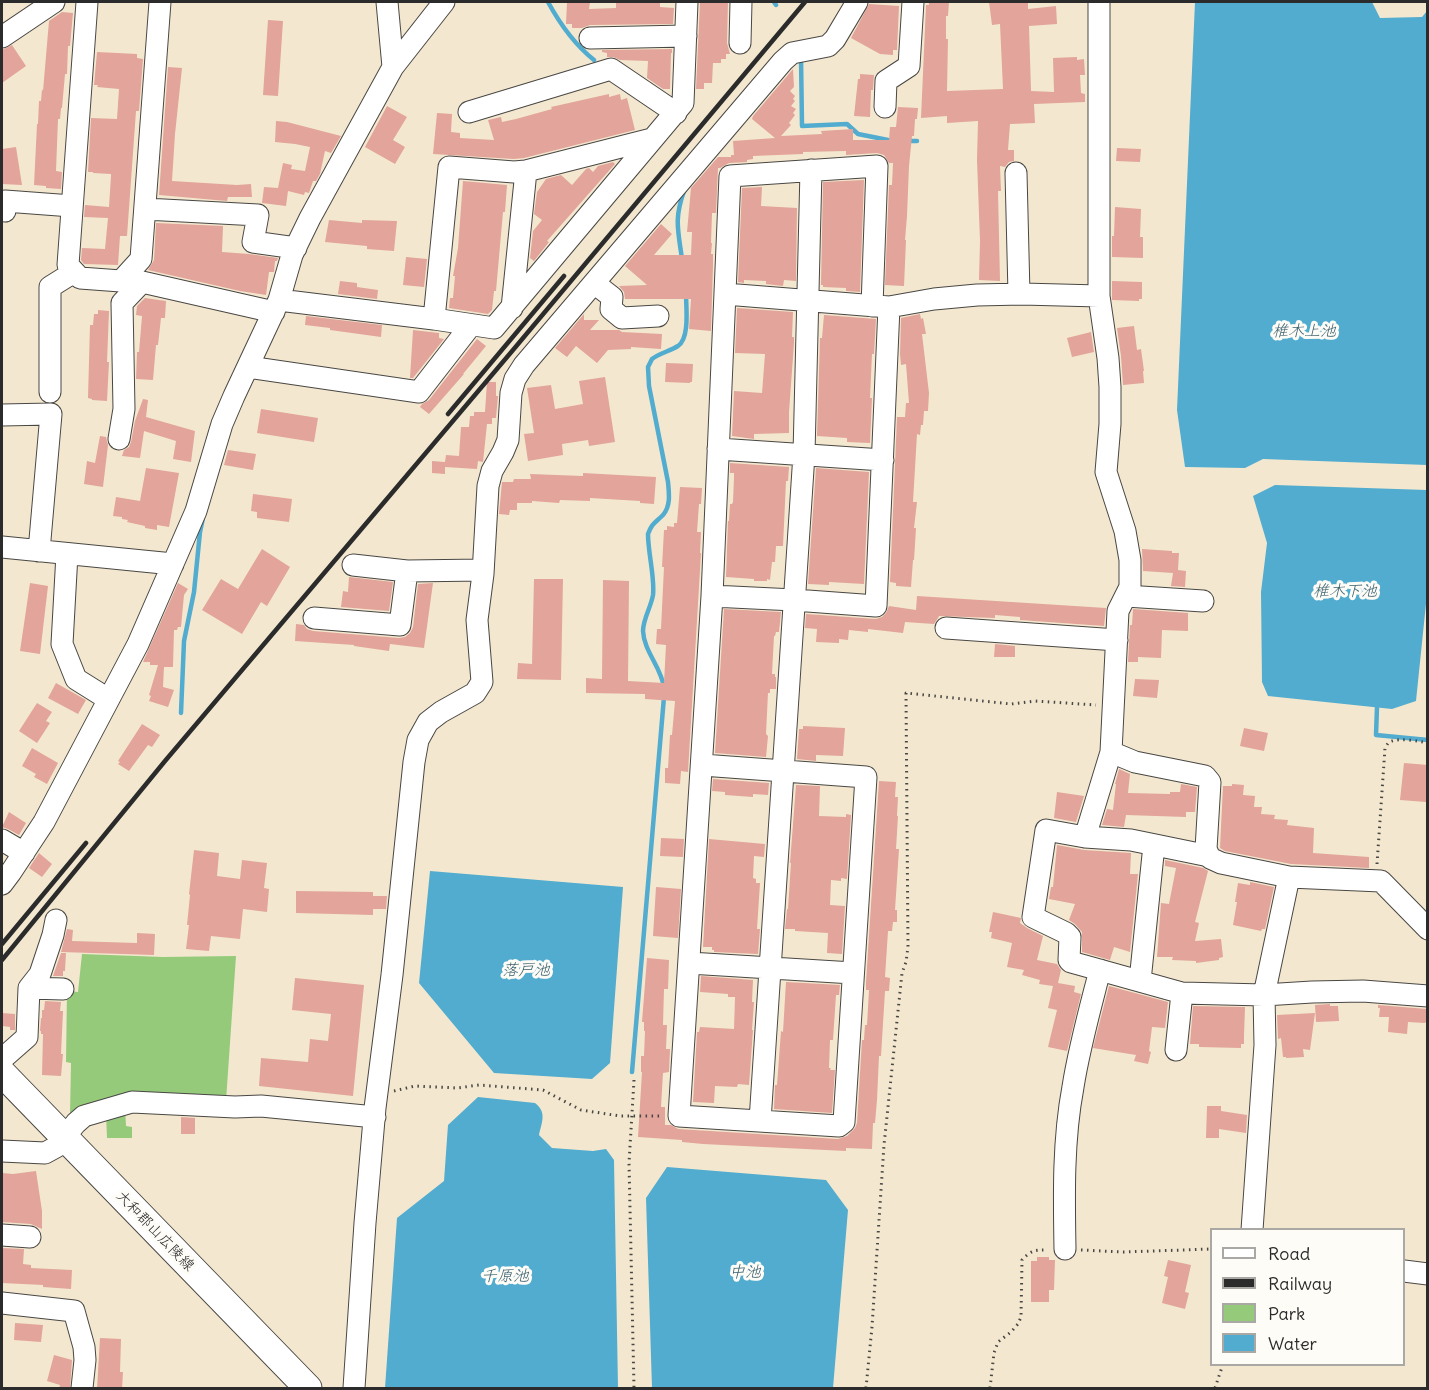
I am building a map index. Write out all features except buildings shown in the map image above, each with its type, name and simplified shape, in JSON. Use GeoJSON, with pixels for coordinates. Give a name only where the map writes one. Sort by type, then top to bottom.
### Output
{"type":"FeatureCollection","features":[{"type":"Feature","properties":{"kind":"main road","name":"大和郡山広陵線"},"geometry":{"type":"LineString","coordinates":[[2,1073],[308,1389]]}},
{"type":"Feature","properties":{"kind":"street"},"geometry":{"type":"LineString","coordinates":[[2,37],[54,2]]}},
{"type":"Feature","properties":{"kind":"street"},"geometry":{"type":"LineString","coordinates":[[87,2],[68,265],[80,278],[142,282],[280,303],[434,319],[494,328],[683,103],[687,2]]}},
{"type":"Feature","properties":{"kind":"street"},"geometry":{"type":"LineString","coordinates":[[119,439],[124,410],[122,303],[141,259],[160,2]]}},
{"type":"Feature","properties":{"kind":"street"},"geometry":{"type":"LineString","coordinates":[[387,2],[393,67]]}},
{"type":"Feature","properties":{"kind":"street"},"geometry":{"type":"LineString","coordinates":[[2,884],[44,822],[138,644],[196,511],[222,424],[252,368],[280,303],[296,248],[310,218],[393,67],[444,2]]}},
{"type":"Feature","properties":{"kind":"street"},"geometry":{"type":"LineString","coordinates":[[740,43],[741,2]]}},
{"type":"Feature","properties":{"kind":"street"},"geometry":{"type":"LineString","coordinates":[[354,1389],[365,1223],[377,1095],[414,762],[418,740],[428,722],[475,693],[482,682],[477,620],[483,570],[488,486],[492,471],[508,440],[511,393],[515,379],[524,365],[783,61],[792,53],[828,46],[835,39],[857,2]]}},
{"type":"Feature","properties":{"kind":"street"},"geometry":{"type":"LineString","coordinates":[[885,107],[886,81],[909,66],[913,2]]}},
{"type":"Feature","properties":{"kind":"street"},"geometry":{"type":"LineString","coordinates":[[1085,837],[1111,752],[1118,611],[1130,587],[1130,560],[1125,531],[1106,472],[1110,387],[1099,296],[1099,2]]}},
{"type":"Feature","properties":{"kind":"street"},"geometry":{"type":"LineString","coordinates":[[590,38],[686,36]]}},
{"type":"Feature","properties":{"kind":"street"},"geometry":{"type":"LineString","coordinates":[[469,112],[611,69],[676,113]]}},
{"type":"Feature","properties":{"kind":"street"},"geometry":{"type":"LineString","coordinates":[[434,319],[449,166],[526,171],[652,139]]}},
{"type":"Feature","properties":{"kind":"street"},"geometry":{"type":"LineString","coordinates":[[702,765],[866,777],[844,1122],[839,1126],[679,1116],[712,596],[730,176],[877,166],[882,460],[876,606],[712,596]]}},
{"type":"Feature","properties":{"kind":"street"},"geometry":{"type":"LineString","coordinates":[[760,1121],[804,454],[812,170]]}},
{"type":"Feature","properties":{"kind":"street"},"geometry":{"type":"LineString","coordinates":[[512,308],[526,171]]}},
{"type":"Feature","properties":{"kind":"street"},"geometry":{"type":"LineString","coordinates":[[1016,173],[1019,294]]}},
{"type":"Feature","properties":{"kind":"street"},"geometry":{"type":"LineString","coordinates":[[5,210],[5,201],[72,206]]}},
{"type":"Feature","properties":{"kind":"street"},"geometry":{"type":"LineString","coordinates":[[145,209],[258,215],[253,242],[296,248]]}},
{"type":"Feature","properties":{"kind":"street"},"geometry":{"type":"LineString","coordinates":[[51,392],[50,287],[74,272]]}},
{"type":"Feature","properties":{"kind":"street"},"geometry":{"type":"LineString","coordinates":[[594,283],[612,297],[611,309],[622,318],[658,316]]}},
{"type":"Feature","properties":{"kind":"street"},"geometry":{"type":"LineString","coordinates":[[725,294],[881,306],[977,295],[1099,296]]}},
{"type":"Feature","properties":{"kind":"street"},"geometry":{"type":"LineString","coordinates":[[252,368],[419,392],[471,325]]}},
{"type":"Feature","properties":{"kind":"street"},"geometry":{"type":"LineString","coordinates":[[2,415],[51,414],[39,551]]}},
{"type":"Feature","properties":{"kind":"street"},"geometry":{"type":"LineString","coordinates":[[718,449],[882,460]]}},
{"type":"Feature","properties":{"kind":"street"},"geometry":{"type":"LineString","coordinates":[[2,548],[173,564]]}},
{"type":"Feature","properties":{"kind":"street"},"geometry":{"type":"LineString","coordinates":[[67,554],[62,644],[76,679],[108,699]]}},
{"type":"Feature","properties":{"kind":"street"},"geometry":{"type":"LineString","coordinates":[[353,565],[407,571],[483,570]]}},
{"type":"Feature","properties":{"kind":"street"},"geometry":{"type":"LineString","coordinates":[[314,618],[400,625],[407,571]]}},
{"type":"Feature","properties":{"kind":"street"},"geometry":{"type":"LineString","coordinates":[[1125,596],[1203,601]]}},
{"type":"Feature","properties":{"kind":"street"},"geometry":{"type":"LineString","coordinates":[[946,628],[1117,640]]}},
{"type":"Feature","properties":{"kind":"street"},"geometry":{"type":"LineString","coordinates":[[1111,752],[1135,762],[1205,776],[1210,782],[1206,849],[1209,856]]}},
{"type":"Feature","properties":{"kind":"street"},"geometry":{"type":"LineString","coordinates":[[1428,929],[1381,881],[1289,877],[1221,863],[1209,856],[1131,840],[1085,837],[1046,830],[1033,917],[1070,937],[1069,960],[1071,962],[1182,993],[1264,995],[1363,991],[1428,996]]}},
{"type":"Feature","properties":{"kind":"street"},"geometry":{"type":"LineString","coordinates":[[2,840],[24,853]]}},
{"type":"Feature","properties":{"kind":"street"},"geometry":{"type":"LineString","coordinates":[[1140,981],[1154,845]]}},
{"type":"Feature","properties":{"kind":"street"},"geometry":{"type":"LineString","coordinates":[[1252,1228],[1265,1045],[1264,995],[1289,877]]}},
{"type":"Feature","properties":{"kind":"street"},"geometry":{"type":"LineString","coordinates":[[2,1059],[27,1037],[29,988],[40,974],[56,920]]}},
{"type":"Feature","properties":{"kind":"street"},"geometry":{"type":"LineString","coordinates":[[689,963],[853,973]]}},
{"type":"Feature","properties":{"kind":"street"},"geometry":{"type":"LineString","coordinates":[[1065,1249],[1064,1188],[1072,1090],[1100,970]]}},
{"type":"Feature","properties":{"kind":"street"},"geometry":{"type":"LineString","coordinates":[[29,988],[63,989]]}},
{"type":"Feature","properties":{"kind":"street"},"geometry":{"type":"LineString","coordinates":[[1176,1050],[1182,993]]}},
{"type":"Feature","properties":{"kind":"street"},"geometry":{"type":"LineString","coordinates":[[2,1151],[45,1153],[56,1147],[84,1116],[132,1102],[235,1107],[261,1106],[375,1117]]}},
{"type":"Feature","properties":{"kind":"street"},"geometry":{"type":"LineString","coordinates":[[2,1235],[30,1237]]}},
{"type":"Feature","properties":{"kind":"street"},"geometry":{"type":"LineString","coordinates":[[1405,1270],[1428,1274]]}},
{"type":"Feature","properties":{"kind":"street"},"geometry":{"type":"LineString","coordinates":[[2,1303],[74,1311],[84,1354],[82,1389]]}},
{"type":"Feature","properties":{"kind":"path"},"geometry":{"type":"LineString","coordinates":[[866,1389],[884,1146],[902,974],[908,947],[906,693],[1011,704],[1035,701],[1113,707]]}},
{"type":"Feature","properties":{"kind":"path"},"geometry":{"type":"LineString","coordinates":[[1381,881],[1376,873],[1385,748],[1390,742],[1396,740],[1428,743]]}},
{"type":"Feature","properties":{"kind":"path"},"geometry":{"type":"LineString","coordinates":[[634,1080],[628,1163],[634,1389]]}},
{"type":"Feature","properties":{"kind":"path"},"geometry":{"type":"LineString","coordinates":[[377,1095],[415,1086],[457,1088],[479,1085],[543,1090],[581,1110],[620,1116],[679,1116]]}},
{"type":"Feature","properties":{"kind":"path"},"geometry":{"type":"LineString","coordinates":[[990,1389],[994,1353],[998,1342],[1011,1332],[1022,1317],[1022,1260],[1028,1253],[1035,1250],[1065,1249],[1123,1252],[1210,1249]]}},
{"type":"Feature","properties":{"kind":"path"},"geometry":{"type":"LineString","coordinates":[[1215,1389],[1223,1366]]}},
{"type":"Feature","properties":{"kind":"green space"},"geometry":{"type":"Polygon","coordinates":[[[82,954],[163,957],[236,956],[226,1101],[176,1101],[74,1121],[70,1114],[71,1063],[66,1062],[67,991],[78,992],[82,954]]]}},
{"type":"Feature","properties":{"kind":"green space"},"geometry":{"type":"Polygon","coordinates":[[[125,1108],[126,1126],[132,1127],[132,1138],[107,1138],[106,1113],[125,1108]]]}},
{"type":"Feature","properties":{"kind":"water","name":"椎木上池"},"geometry":{"type":"Polygon","coordinates":[[[1195,2],[1372,2],[1380,18],[1422,17],[1427,11],[1427,465],[1263,459],[1245,468],[1185,467],[1177,410],[1195,2]]]}},
{"type":"Feature","properties":{"kind":"water","name":"椎木下池"},"geometry":{"type":"Polygon","coordinates":[[[1275,485],[1427,490],[1427,594],[1416,701],[1392,709],[1268,696],[1262,682],[1261,592],[1267,543],[1253,496],[1275,485]]]}},
{"type":"Feature","properties":{"kind":"water","name":"落戸池"},"geometry":{"type":"Polygon","coordinates":[[[430,871],[623,887],[610,1063],[592,1079],[494,1073],[419,983],[430,871]]]}},
{"type":"Feature","properties":{"kind":"water","name":"千原池"},"geometry":{"type":"Polygon","coordinates":[[[478,1097],[535,1103],[542,1114],[539,1135],[552,1148],[593,1151],[606,1149],[614,1160],[618,1388],[385,1388],[397,1218],[444,1181],[448,1125],[478,1097]]]}},
{"type":"Feature","properties":{"kind":"water","name":"中池"},"geometry":{"type":"Polygon","coordinates":[[[667,1167],[826,1180],[848,1210],[833,1388],[652,1388],[646,1198],[667,1167]]]}},
{"type":"Feature","properties":{"kind":"waterway"},"geometry":{"type":"LineString","coordinates":[[548,2],[568,33],[594,60]]}},
{"type":"Feature","properties":{"kind":"waterway"},"geometry":{"type":"LineString","coordinates":[[801,57],[802,126],[847,124],[858,134],[888,140]]}},
{"type":"Feature","properties":{"kind":"waterway"},"geometry":{"type":"LineString","coordinates":[[905,141],[917,141]]}},
{"type":"Feature","properties":{"kind":"waterway"},"geometry":{"type":"LineString","coordinates":[[682,259],[678,217],[684,191]]}},
{"type":"Feature","properties":{"kind":"waterway"},"geometry":{"type":"LineString","coordinates":[[664,688],[663,681],[646,646],[643,631],[653,595],[648,534],[652,525],[666,511],[669,495],[649,386],[648,367],[652,359],[682,342],[686,322],[686,294]]}},
{"type":"Feature","properties":{"kind":"waterway"},"geometry":{"type":"LineString","coordinates":[[181,713],[184,641],[194,592],[203,518]]}},
{"type":"Feature","properties":{"kind":"waterway"},"geometry":{"type":"LineString","coordinates":[[632,1072],[664,697]]}},
{"type":"Feature","properties":{"kind":"waterway"},"geometry":{"type":"LineString","coordinates":[[1377,707],[1376,735],[1428,740]]}},
{"type":"Feature","properties":{"kind":"railway"},"geometry":{"type":"LineString","coordinates":[[2,960],[165,761],[805,2]]}},
{"type":"Feature","properties":{"kind":"railway"},"geometry":{"type":"LineString","coordinates":[[448,414],[564,276]]}},
{"type":"Feature","properties":{"kind":"railway"},"geometry":{"type":"LineString","coordinates":[[2,944],[86,843]]}}]}
